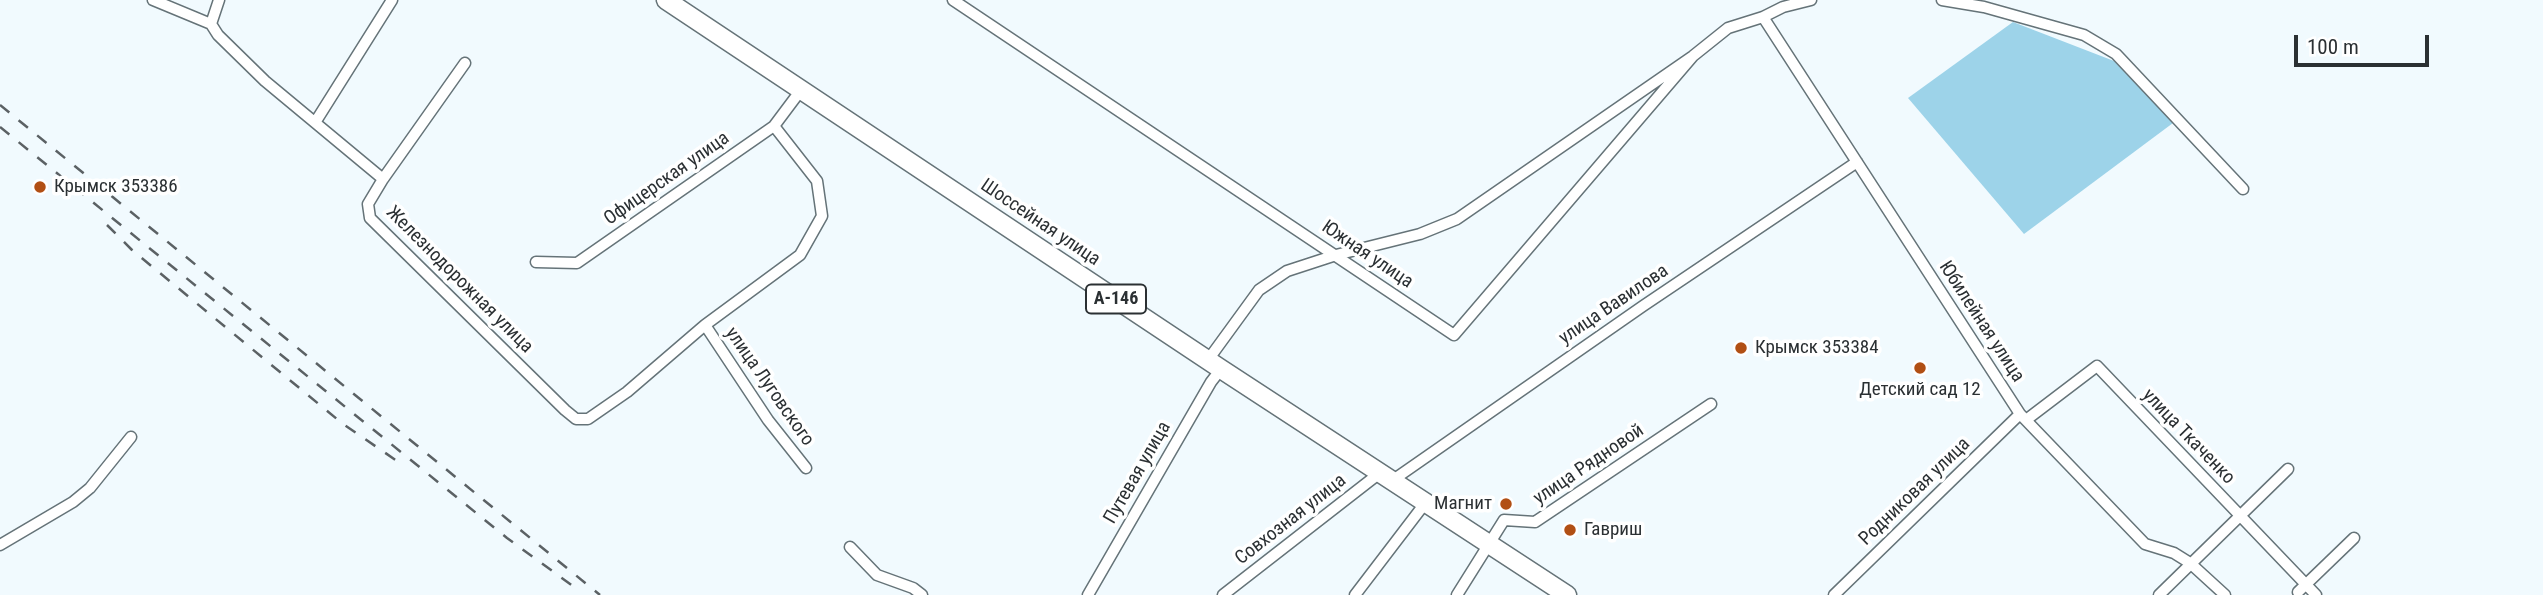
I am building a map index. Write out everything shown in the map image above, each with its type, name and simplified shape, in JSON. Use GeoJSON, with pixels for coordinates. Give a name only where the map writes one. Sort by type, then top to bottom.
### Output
{"type":"FeatureCollection","features":[{"type":"Feature","properties":{"kind":"highway","name":"Шоссейная улица"},"geometry":{"type":"LineString","coordinates":[[666,0],[1214,365],[1567,595]]}},
{"type":"Feature","properties":{"kind":"street","name":"Железнодорожная улица"},"geometry":{"type":"LineString","coordinates":[[153,0],[211,24],[265,81],[383,179],[368,204],[370,218],[565,411],[576,419],[588,419]]}},
{"type":"Feature","properties":{"kind":"street"},"geometry":{"type":"LineString","coordinates":[[211,24],[219,0]]}},
{"type":"Feature","properties":{"kind":"street"},"geometry":{"type":"LineString","coordinates":[[316,121],[392,0]]}},
{"type":"Feature","properties":{"kind":"street","name":"Южная улица"},"geometry":{"type":"LineString","coordinates":[[953,0],[1454,335],[1693,56]]}},
{"type":"Feature","properties":{"kind":"street"},"geometry":{"type":"LineString","coordinates":[[1693,56],[1728,28],[1763,18],[1783,7],[1811,0]]}},
{"type":"Feature","properties":{"kind":"street"},"geometry":{"type":"LineString","coordinates":[[1942,0],[1984,7],[2084,35],[2116,54],[2243,189]]}},
{"type":"Feature","properties":{"kind":"street","name":"Юбилейная улица"},"geometry":{"type":"LineString","coordinates":[[1763,18],[2023,417],[2145,544],[2174,553],[2190,563],[2225,595]]}},
{"type":"Feature","properties":{"kind":"street","name":"Путевая улица"},"geometry":{"type":"LineString","coordinates":[[1088,595],[1211,382],[1214,365],[1259,289],[1287,271],[1336,255],[1420,234],[1457,219],[1693,56]]}},
{"type":"Feature","properties":{"kind":"street"},"geometry":{"type":"LineString","coordinates":[[383,179],[465,63]]}},
{"type":"Feature","properties":{"kind":"street","name":"Офицерская улица"},"geometry":{"type":"LineString","coordinates":[[536,261],[577,263],[774,126],[801,90]]}},
{"type":"Feature","properties":{"kind":"street","name":"улица Луговского"},"geometry":{"type":"LineString","coordinates":[[588,419],[627,392],[705,325],[800,255],[822,216],[817,180],[774,126]]}},
{"type":"Feature","properties":{"kind":"street","name":"улица Вавилова"},"geometry":{"type":"LineString","coordinates":[[1387,476],[1857,162]]}},
{"type":"Feature","properties":{"kind":"street","name":"улица Луговского"},"geometry":{"type":"LineString","coordinates":[[705,325],[768,420],[806,468]]}},
{"type":"Feature","properties":{"kind":"street","name":"улица Ткаченко"},"geometry":{"type":"LineString","coordinates":[[2023,417],[2096,366],[2241,516],[2302,588],[2316,595]]}},
{"type":"Feature","properties":{"kind":"street","name":"улица Рядновой"},"geometry":{"type":"LineString","coordinates":[[1490,544],[1504,520],[1535,522],[1711,404]]}},
{"type":"Feature","properties":{"kind":"street","name":"Родниковая улица"},"geometry":{"type":"LineString","coordinates":[[1834,595],[2023,417]]}},
{"type":"Feature","properties":{"kind":"street"},"geometry":{"type":"LineString","coordinates":[[0,545],[73,502],[90,488],[131,437]]}},
{"type":"Feature","properties":{"kind":"street"},"geometry":{"type":"LineString","coordinates":[[2159,595],[2288,469]]}},
{"type":"Feature","properties":{"kind":"street","name":"Совхозная улица"},"geometry":{"type":"LineString","coordinates":[[1223,595],[1387,476]]}},
{"type":"Feature","properties":{"kind":"street"},"geometry":{"type":"LineString","coordinates":[[1355,595],[1426,502]]}},
{"type":"Feature","properties":{"kind":"street"},"geometry":{"type":"LineString","coordinates":[[2302,588],[2354,538]]}},
{"type":"Feature","properties":{"kind":"street"},"geometry":{"type":"LineString","coordinates":[[1457,595],[1490,544]]}},
{"type":"Feature","properties":{"kind":"street"},"geometry":{"type":"LineString","coordinates":[[850,547],[877,575],[913,588],[922,595]]}},
{"type":"Feature","properties":{"kind":"shaded area"},"geometry":{"type":"Polygon","coordinates":[[[2013,22],[2114,61],[2173,123],[2024,234],[1908,98],[2013,22]]]}},
{"type":"Feature","properties":{"kind":"railway"},"geometry":{"type":"LineString","coordinates":[[0,105],[600,595]]}},
{"type":"Feature","properties":{"kind":"railway"},"geometry":{"type":"LineString","coordinates":[[0,127],[507,538],[577,589]]}},
{"type":"Feature","properties":{"kind":"railway"},"geometry":{"type":"LineString","coordinates":[[107,225],[132,250],[343,424],[400,463]]}},
{"type":"Feature","properties":{"kind":"place","name":"Крымск 353386"},"geometry":{"type":"Point","coordinates":[40,187]}},
{"type":"Feature","properties":{"kind":"place","name":"Крымск 353384"},"geometry":{"type":"Point","coordinates":[1741,348]}},
{"type":"Feature","properties":{"kind":"place","name":"Детский сад 12"},"geometry":{"type":"Point","coordinates":[1920,368]}},
{"type":"Feature","properties":{"kind":"place","name":"Магнит"},"geometry":{"type":"Point","coordinates":[1506,504]}},
{"type":"Feature","properties":{"kind":"place","name":"Гавриш"},"geometry":{"type":"Point","coordinates":[1570,530]}}]}
